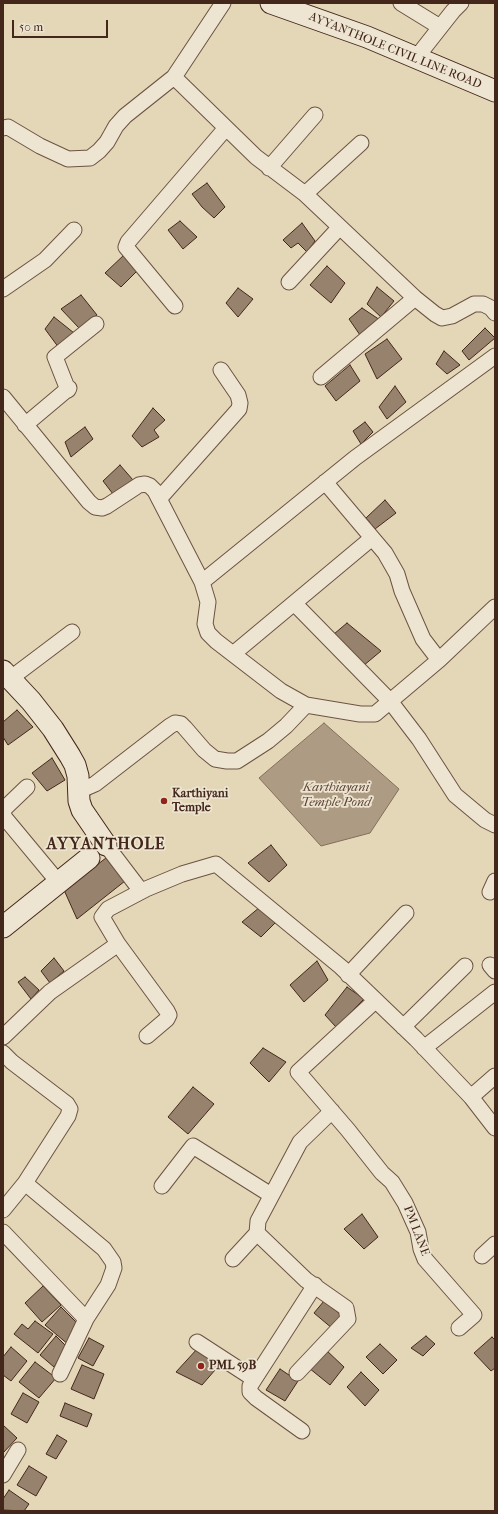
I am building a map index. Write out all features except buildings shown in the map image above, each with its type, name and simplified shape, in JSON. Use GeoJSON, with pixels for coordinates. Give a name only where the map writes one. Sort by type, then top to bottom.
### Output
{"type":"FeatureCollection","features":[{"type":"Feature","properties":{"kind":"main road","name":"AYYANTHOLE CIVIL LINE ROAD"},"geometry":{"type":"LineString","coordinates":[[271,3],[367,37],[495,91]]}},
{"type":"Feature","properties":{"kind":"main road"},"geometry":{"type":"LineString","coordinates":[[6,920],[59,883],[106,844],[82,810],[79,801],[78,776],[75,765],[70,756],[53,729],[7,674]]}},
{"type":"Feature","properties":{"kind":"street"},"geometry":{"type":"LineString","coordinates":[[5,125],[40,146],[68,159],[90,158],[107,142],[116,126],[125,116],[174,77],[223,3]]}},
{"type":"Feature","properties":{"kind":"street"},"geometry":{"type":"LineString","coordinates":[[401,3],[440,27]]}},
{"type":"Feature","properties":{"kind":"street"},"geometry":{"type":"LineString","coordinates":[[416,58],[461,3]]}},
{"type":"Feature","properties":{"kind":"street"},"geometry":{"type":"LineString","coordinates":[[174,77],[269,168],[305,194],[339,228],[415,298],[435,314],[442,318],[452,316],[474,304],[483,304],[491,308],[495,313]]}},
{"type":"Feature","properties":{"kind":"street"},"geometry":{"type":"LineString","coordinates":[[269,168],[315,115]]}},
{"type":"Feature","properties":{"kind":"street"},"geometry":{"type":"LineString","coordinates":[[175,306],[126,247],[128,242],[226,128]]}},
{"type":"Feature","properties":{"kind":"street"},"geometry":{"type":"LineString","coordinates":[[305,194],[361,143]]}},
{"type":"Feature","properties":{"kind":"street"},"geometry":{"type":"LineString","coordinates":[[289,282],[339,228]]}},
{"type":"Feature","properties":{"kind":"street"},"geometry":{"type":"LineString","coordinates":[[3,289],[45,260],[74,230]]}},
{"type":"Feature","properties":{"kind":"street"},"geometry":{"type":"LineString","coordinates":[[321,377],[415,298]]}},
{"type":"Feature","properties":{"kind":"street"},"geometry":{"type":"LineString","coordinates":[[26,425],[68,389],[55,357],[96,324]]}},
{"type":"Feature","properties":{"kind":"street"},"geometry":{"type":"LineString","coordinates":[[202,582],[355,458],[495,356]]}},
{"type":"Feature","properties":{"kind":"street"},"geometry":{"type":"LineString","coordinates":[[159,499],[239,409],[240,403],[238,395],[221,370]]}},
{"type":"Feature","properties":{"kind":"street"},"geometry":{"type":"LineString","coordinates":[[3,397],[89,502],[95,507],[102,508],[107,506],[139,485],[145,484],[150,486],[155,491],[202,582],[208,602],[205,624],[208,633],[216,641],[280,691],[306,705],[360,714],[375,714],[439,660],[495,607]]}},
{"type":"Feature","properties":{"kind":"street"},"geometry":{"type":"LineString","coordinates":[[325,482],[385,553],[397,574],[402,591],[420,633],[439,660]]}},
{"type":"Feature","properties":{"kind":"street"},"geometry":{"type":"LineString","coordinates":[[233,654],[372,538]]}},
{"type":"Feature","properties":{"kind":"street"},"geometry":{"type":"LineString","coordinates":[[294,603],[390,701],[419,739],[454,796],[485,820],[495,825]]}},
{"type":"Feature","properties":{"kind":"street"},"geometry":{"type":"LineString","coordinates":[[7,674],[72,632]]}},
{"type":"Feature","properties":{"kind":"street"},"geometry":{"type":"LineString","coordinates":[[79,790],[95,784],[175,723],[181,724],[204,750],[215,759],[227,762],[237,761],[268,741],[286,726],[306,705]]}},
{"type":"Feature","properties":{"kind":"street"},"geometry":{"type":"LineString","coordinates":[[27,788],[5,808],[3,813],[5,818],[59,883]]}},
{"type":"Feature","properties":{"kind":"street"},"geometry":{"type":"LineString","coordinates":[[89,858],[106,844],[141,891]]}},
{"type":"Feature","properties":{"kind":"street"},"geometry":{"type":"LineString","coordinates":[[147,1036],[167,1019],[167,1011],[118,944],[102,917],[108,909],[141,891],[182,874],[216,864],[341,967],[403,1027],[471,1097],[495,1128]]}},
{"type":"Feature","properties":{"kind":"street"},"geometry":{"type":"LineString","coordinates":[[348,975],[406,913]]}},
{"type":"Feature","properties":{"kind":"street"},"geometry":{"type":"LineString","coordinates":[[3,1037],[50,992],[118,944]]}},
{"type":"Feature","properties":{"kind":"street"},"geometry":{"type":"LineString","coordinates":[[403,1027],[465,966]]}},
{"type":"Feature","properties":{"kind":"street"},"geometry":{"type":"LineString","coordinates":[[424,1048],[495,992]]}},
{"type":"Feature","properties":{"kind":"street","name":"PM LANE"},"geometry":{"type":"LineString","coordinates":[[375,1001],[298,1072],[332,1111],[377,1168],[392,1182],[406,1203],[418,1232],[421,1249],[425,1259],[473,1312],[474,1315],[459,1328]]}},
{"type":"Feature","properties":{"kind":"street"},"geometry":{"type":"LineString","coordinates":[[5,1204],[25,1183],[68,1116],[70,1109],[67,1104],[6,1062]]}},
{"type":"Feature","properties":{"kind":"street"},"geometry":{"type":"LineString","coordinates":[[471,1097],[495,1076]]}},
{"type":"Feature","properties":{"kind":"street"},"geometry":{"type":"LineString","coordinates":[[233,1259],[257,1233],[258,1221],[300,1142],[332,1111]]}},
{"type":"Feature","properties":{"kind":"street"},"geometry":{"type":"LineString","coordinates":[[162,1186],[193,1146],[271,1195]]}},
{"type":"Feature","properties":{"kind":"street"},"geometry":{"type":"LineString","coordinates":[[25,1183],[104,1249],[113,1262],[114,1268],[108,1285],[86,1319],[60,1374]]}},
{"type":"Feature","properties":{"kind":"street"},"geometry":{"type":"LineString","coordinates":[[3,1232],[86,1319]]}},
{"type":"Feature","properties":{"kind":"street"},"geometry":{"type":"LineString","coordinates":[[257,1233],[306,1280],[346,1308],[348,1319],[298,1373]]}},
{"type":"Feature","properties":{"kind":"street"},"geometry":{"type":"LineString","coordinates":[[482,1256],[495,1244]]}},
{"type":"Feature","properties":{"kind":"street"},"geometry":{"type":"LineString","coordinates":[[302,1431],[256,1398],[250,1392],[250,1386],[315,1285]]}},
{"type":"Feature","properties":{"kind":"street"},"geometry":{"type":"LineString","coordinates":[[197,1342],[254,1379]]}},
{"type":"Feature","properties":{"kind":"street"},"geometry":{"type":"LineString","coordinates":[[3,1475],[18,1450]]}},
{"type":"Feature","properties":{"kind":"water","name":"Karthiayani Temple Pond"},"geometry":{"type":"Polygon","coordinates":[[[324,723],[399,789],[370,833],[321,846],[259,778],[324,723]]]}},
{"type":"Feature","properties":{"kind":"place","name":"Karthiyani Temple"},"geometry":{"type":"Point","coordinates":[164,801]}},
{"type":"Feature","properties":{"kind":"place","name":"PML 59B"},"geometry":{"type":"Point","coordinates":[201,1366]}},
{"type":"Feature","properties":{"kind":"district","name":"AYYANTHOLE"},"geometry":{"type":"Point","coordinates":[106,845]}}]}
